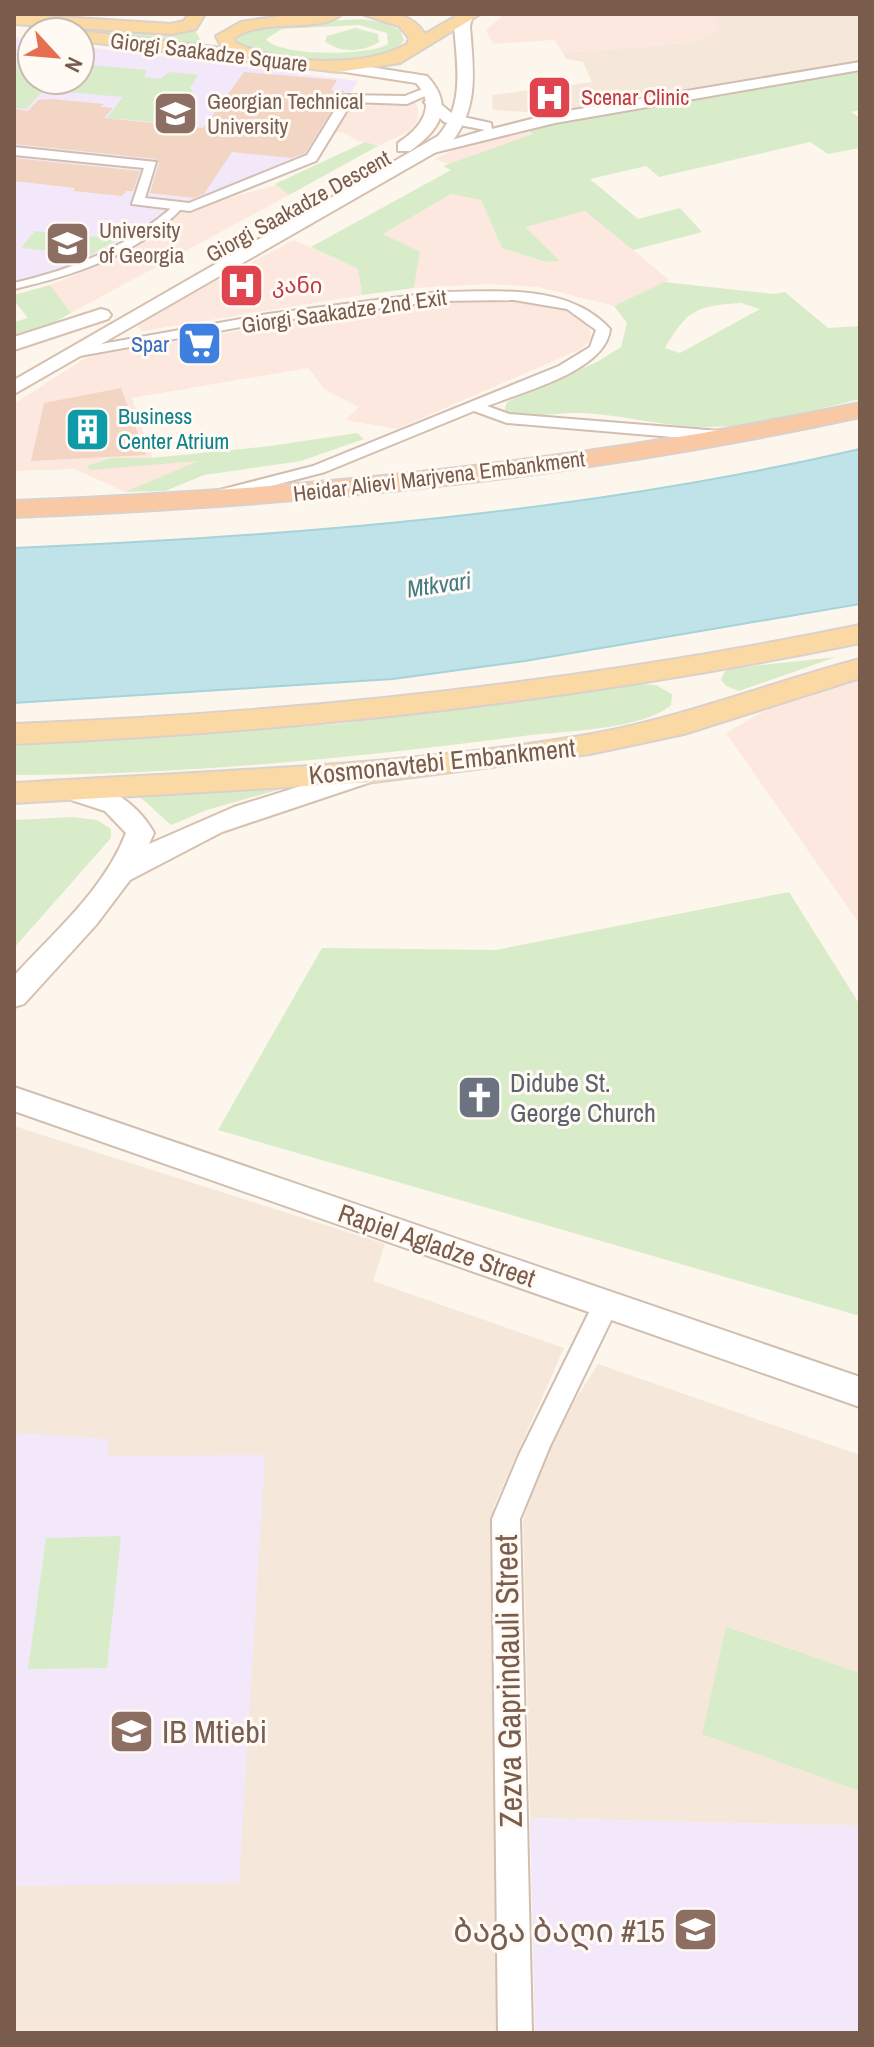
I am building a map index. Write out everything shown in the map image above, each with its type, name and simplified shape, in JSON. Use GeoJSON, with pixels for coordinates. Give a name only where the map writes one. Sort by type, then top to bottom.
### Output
{"type":"FeatureCollection","features":[{"type":"Feature","properties":{"kind":"highway","name":"Heidar Alievi Marjvena Embankment"},"geometry":{"type":"LineString","coordinates":[[14,509],[186,503],[518,469],[729,437],[860,410]]}},
{"type":"Feature","properties":{"kind":"highway","name":"Heidar Alievi Marjvena Embankment"},"geometry":{"type":"LineString","coordinates":[[14,529],[261,516],[534,487],[752,453],[860,432]]}},
{"type":"Feature","properties":{"kind":"main road","name":"Giorgi Saakadze Square"},"geometry":{"type":"LineString","coordinates":[[14,19],[171,29],[190,25],[197,14]]}},
{"type":"Feature","properties":{"kind":"main road","name":"Giorgi Saakadze Square"},"geometry":{"type":"LineString","coordinates":[[211,14],[230,21],[344,14]]}},
{"type":"Feature","properties":{"kind":"main road"},"geometry":{"type":"LineString","coordinates":[[258,59],[233,50],[225,42],[225,36],[244,25],[313,20],[334,14]]}},
{"type":"Feature","properties":{"kind":"main road"},"geometry":{"type":"LineString","coordinates":[[370,14],[408,23],[438,35],[464,55]]}},
{"type":"Feature","properties":{"kind":"main road","name":"Giorgi Saakadze Square"},"geometry":{"type":"LineString","coordinates":[[338,67],[384,62],[414,50],[468,16]]}},
{"type":"Feature","properties":{"kind":"main road","name":"Giorgi Saakadze Square"},"geometry":{"type":"LineString","coordinates":[[463,77],[462,26],[468,16]]}},
{"type":"Feature","properties":{"kind":"main road"},"geometry":{"type":"LineString","coordinates":[[408,23],[418,35],[414,50]]}},
{"type":"Feature","properties":{"kind":"main road","name":"Giorgi Saakadze Square"},"geometry":{"type":"LineString","coordinates":[[96,38],[338,67],[428,91]]}},
{"type":"Feature","properties":{"kind":"main road"},"geometry":{"type":"LineString","coordinates":[[428,91],[423,70],[440,66],[463,77],[462,115]]}},
{"type":"Feature","properties":{"kind":"main road","name":"Giorgi Saakadze Descent"},"geometry":{"type":"LineString","coordinates":[[14,367],[24,356],[410,144],[432,124],[428,91]]}},
{"type":"Feature","properties":{"kind":"main road","name":"Giorgi Saakadze Descent"},"geometry":{"type":"LineString","coordinates":[[14,388],[433,148],[462,115]]}},
{"type":"Feature","properties":{"kind":"main road"},"geometry":{"type":"LineString","coordinates":[[14,344],[101,315]]}},
{"type":"Feature","properties":{"kind":"main road","name":"Giorgi Saakadze Descent"},"geometry":{"type":"LineString","coordinates":[[24,356],[68,349],[101,337]]}},
{"type":"Feature","properties":{"kind":"main road"},"geometry":{"type":"LineString","coordinates":[[14,734],[286,715],[630,674],[860,634]]}},
{"type":"Feature","properties":{"kind":"main road"},"geometry":{"type":"LineString","coordinates":[[733,658],[715,670],[709,682],[711,687],[730,698],[763,699]]}},
{"type":"Feature","properties":{"kind":"main road","name":"Kosmonavtebi Embankment"},"geometry":{"type":"LineString","coordinates":[[14,793],[77,792],[374,772],[576,746],[674,727],[860,668]]}},
{"type":"Feature","properties":{"kind":"main road"},"geometry":{"type":"LineString","coordinates":[[630,674],[658,679],[678,688],[686,701],[674,727]]}},
{"type":"Feature","properties":{"kind":"main road"},"geometry":{"type":"LineString","coordinates":[[119,875],[159,849],[213,823],[374,772]]}},
{"type":"Feature","properties":{"kind":"main road"},"geometry":{"type":"LineString","coordinates":[[14,996],[119,875],[136,848],[140,833],[135,822],[117,804],[77,792]]}},
{"type":"Feature","properties":{"kind":"street"},"geometry":{"type":"LineString","coordinates":[[433,148],[555,118],[860,66]]}},
{"type":"Feature","properties":{"kind":"street"},"geometry":{"type":"LineString","coordinates":[[14,151],[152,165],[137,201],[179,206],[201,204],[312,158],[348,98],[407,100],[428,91],[446,117],[470,113],[495,118],[555,118]]}},
{"type":"Feature","properties":{"kind":"street"},"geometry":{"type":"LineString","coordinates":[[462,115],[530,123]]}},
{"type":"Feature","properties":{"kind":"street"},"geometry":{"type":"LineString","coordinates":[[14,286],[74,271],[155,226],[179,206]]}},
{"type":"Feature","properties":{"kind":"street","name":"Giorgi Saakadze 2nd Exit"},"geometry":{"type":"LineString","coordinates":[[74,353],[399,299],[493,293],[561,300],[598,320],[603,340],[597,351],[476,407],[319,469],[186,503]]}},
{"type":"Feature","properties":{"kind":"street"},"geometry":{"type":"LineString","coordinates":[[128,321],[126,329],[131,335],[157,338]]}},
{"type":"Feature","properties":{"kind":"street"},"geometry":{"type":"LineString","coordinates":[[476,407],[507,418],[729,437]]}},
{"type":"Feature","properties":{"kind":"street","name":"Rapiel Agladze Street"},"geometry":{"type":"LineString","coordinates":[[14,1099],[860,1392]]}},
{"type":"Feature","properties":{"kind":"street","name":"Zezva Gaprindauli Street"},"geometry":{"type":"LineString","coordinates":[[515,2033],[504,1545],[506,1519],[519,1480],[577,1371],[606,1304]]}},
{"type":"Feature","properties":{"kind":"shaded area"},"geometry":{"type":"Polygon","coordinates":[[[505,14],[711,14],[721,30],[696,42],[563,53],[554,40],[493,44],[486,30],[505,14]]]}},
{"type":"Feature","properties":{"kind":"shaded area"},"geometry":{"type":"Polygon","coordinates":[[[711,14],[860,14],[860,62],[541,113],[493,110],[492,95],[592,82],[583,62],[566,59],[563,53],[696,42],[720,30],[711,14]]]}},
{"type":"Feature","properties":{"kind":"shaded area","name":"Georgian Technical University"},"geometry":{"type":"Polygon","coordinates":[[[14,37],[16,96],[96,96],[96,48],[358,81],[314,155],[192,204],[170,209],[154,226],[91,261],[14,289],[14,37]]]}},
{"type":"Feature","properties":{"kind":"shaded area"},"geometry":{"type":"Polygon","coordinates":[[[348,98],[414,98],[418,109],[417,122],[408,132],[378,146],[358,141],[344,133],[328,131],[348,98]]]}},
{"type":"Feature","properties":{"kind":"shaded area"},"geometry":{"type":"Polygon","coordinates":[[[541,124],[552,133],[455,167],[435,159],[462,145],[541,124]]]}},
{"type":"Feature","properties":{"kind":"shaded area"},"geometry":{"type":"Polygon","coordinates":[[[276,185],[289,195],[71,313],[50,285],[77,274],[160,227],[173,213],[276,185]]]}},
{"type":"Feature","properties":{"kind":"shaded area"},"geometry":{"type":"Polygon","coordinates":[[[451,194],[481,200],[502,248],[545,262],[559,260],[524,227],[586,210],[669,280],[614,306],[538,287],[489,284],[414,288],[420,252],[382,235],[451,194]]]}},
{"type":"Feature","properties":{"kind":"shaded area"},"geometry":{"type":"Polygon","coordinates":[[[294,240],[358,269],[362,295],[143,331],[138,326],[140,321],[294,240]]]}},
{"type":"Feature","properties":{"kind":"shaded area"},"geometry":{"type":"Polygon","coordinates":[[[486,298],[545,303],[576,313],[589,324],[591,340],[581,349],[397,429],[345,420],[359,407],[325,390],[308,368],[132,398],[152,458],[112,458],[202,460],[125,492],[75,469],[14,471],[14,404],[87,357],[382,306],[486,298]]]}},
{"type":"Feature","properties":{"kind":"shaded area"},"geometry":{"type":"Polygon","coordinates":[[[860,678],[860,925],[726,733],[791,696],[860,678]]]}},
{"type":"Feature","properties":{"kind":"shaded area"},"geometry":{"type":"Polygon","coordinates":[[[14,1126],[385,1244],[373,1281],[564,1348],[494,1506],[498,2033],[14,2033],[14,1126]]]}},
{"type":"Feature","properties":{"kind":"shaded area"},"geometry":{"type":"Polygon","coordinates":[[[598,1364],[860,1455],[860,1826],[530,1818],[523,1520],[550,1439],[598,1364]]]}},
{"type":"Feature","properties":{"kind":"shaded area","name":"IB Mtiebi"},"geometry":{"type":"Polygon","coordinates":[[[14,1433],[108,1439],[108,1456],[265,1455],[239,1883],[14,1886],[14,1433]]]}},
{"type":"Feature","properties":{"kind":"shaded area","name":"ბაგა ბაღი #15"},"geometry":{"type":"Polygon","coordinates":[[[530,1818],[860,1826],[860,2033],[535,2033],[530,1818]]]}},
{"type":"Feature","properties":{"kind":"green space"},"geometry":{"type":"Polygon","coordinates":[[[361,19],[384,22],[400,30],[404,40],[393,49],[375,55],[323,59],[295,57],[250,48],[237,41],[237,36],[259,25],[361,19]],[[359,25],[282,29],[266,39],[288,49],[325,53],[378,48],[388,44],[387,33],[359,25]]]}},
{"type":"Feature","properties":{"kind":"green space"},"geometry":{"type":"Polygon","coordinates":[[[96,25],[194,28],[204,47],[96,32],[96,25]]]}},
{"type":"Feature","properties":{"kind":"green space"},"geometry":{"type":"Polygon","coordinates":[[[355,28],[378,34],[379,42],[352,50],[338,48],[325,41],[327,36],[355,28]]]}},
{"type":"Feature","properties":{"kind":"green space"},"geometry":{"type":"Polygon","coordinates":[[[96,65],[147,70],[144,77],[160,79],[169,72],[198,75],[190,88],[196,97],[176,124],[107,118],[123,97],[96,95],[96,65]]]}},
{"type":"Feature","properties":{"kind":"green space"},"geometry":{"type":"Polygon","coordinates":[[[860,72],[860,110],[851,112],[860,118],[860,148],[828,154],[810,142],[659,177],[646,166],[590,179],[638,219],[680,208],[702,232],[633,250],[585,211],[525,227],[560,261],[546,262],[502,248],[481,200],[451,194],[383,234],[420,252],[414,288],[362,295],[358,269],[311,247],[451,170],[443,166],[533,134],[528,129],[649,102],[860,72]]]}},
{"type":"Feature","properties":{"kind":"green space"},"geometry":{"type":"Polygon","coordinates":[[[16,75],[16,96],[38,96],[26,109],[14,108],[16,75]]]}},
{"type":"Feature","properties":{"kind":"green space"},"geometry":{"type":"Polygon","coordinates":[[[365,142],[378,146],[289,195],[275,184],[365,142]]]}},
{"type":"Feature","properties":{"kind":"green space"},"geometry":{"type":"Polygon","coordinates":[[[35,231],[118,239],[91,255],[21,248],[35,231]]]}},
{"type":"Feature","properties":{"kind":"green space"},"geometry":{"type":"Polygon","coordinates":[[[664,282],[774,294],[785,292],[828,328],[860,326],[860,399],[783,418],[724,427],[674,425],[583,413],[533,415],[504,412],[507,402],[597,362],[621,347],[627,323],[614,306],[664,282]],[[741,303],[694,312],[680,325],[665,348],[680,353],[760,309],[741,303]]]}},
{"type":"Feature","properties":{"kind":"green space"},"geometry":{"type":"Polygon","coordinates":[[[50,285],[71,313],[44,328],[14,337],[14,322],[28,318],[14,300],[14,295],[50,285]]]}},
{"type":"Feature","properties":{"kind":"green space"},"geometry":{"type":"Polygon","coordinates":[[[357,433],[364,439],[301,461],[204,475],[165,491],[125,492],[198,461],[90,470],[87,466],[112,458],[152,458],[270,446],[357,433]]]}},
{"type":"Feature","properties":{"kind":"green space"},"geometry":{"type":"Polygon","coordinates":[[[836,657],[739,691],[726,686],[721,680],[725,671],[735,668],[836,657]]]}},
{"type":"Feature","properties":{"kind":"green space"},"geometry":{"type":"Polygon","coordinates":[[[640,684],[656,685],[672,694],[671,705],[641,720],[601,728],[269,764],[142,772],[14,775],[14,746],[338,724],[640,684]]]}},
{"type":"Feature","properties":{"kind":"green space"},"geometry":{"type":"Polygon","coordinates":[[[281,789],[207,810],[171,825],[139,796],[281,789]]]}},
{"type":"Feature","properties":{"kind":"green space"},"geometry":{"type":"Polygon","coordinates":[[[73,817],[97,820],[111,829],[111,838],[14,948],[14,820],[73,817]]]}},
{"type":"Feature","properties":{"kind":"green space"},"geometry":{"type":"Polygon","coordinates":[[[789,892],[860,1005],[860,1316],[218,1130],[322,948],[496,950],[789,892]]]}},
{"type":"Feature","properties":{"kind":"green space"},"geometry":{"type":"Polygon","coordinates":[[[121,1536],[107,1668],[28,1669],[46,1538],[121,1536]]]}},
{"type":"Feature","properties":{"kind":"green space"},"geometry":{"type":"Polygon","coordinates":[[[726,1627],[860,1673],[860,1791],[702,1734],[726,1627]]]}},
{"type":"Feature","properties":{"kind":"water","name":"Mtkvari"},"geometry":{"type":"Polygon","coordinates":[[[860,449],[860,604],[525,661],[393,679],[14,703],[14,548],[227,536],[439,518],[651,490],[860,449]]]}},
{"type":"Feature","properties":{"kind":"building"},"geometry":{"type":"Polygon","coordinates":[[[244,72],[337,80],[331,90],[344,91],[305,153],[291,158],[232,152],[204,194],[194,198],[150,193],[159,163],[156,159],[14,144],[14,109],[28,111],[38,100],[104,104],[101,107],[113,108],[104,118],[203,128],[244,72]]]}},
{"type":"Feature","properties":{"kind":"building"},"geometry":{"type":"Polygon","coordinates":[[[14,158],[140,171],[133,191],[126,191],[122,196],[73,191],[75,188],[14,181],[14,158]]]}},
{"type":"Feature","properties":{"kind":"building","name":"Business Center Atrium"},"geometry":{"type":"Polygon","coordinates":[[[121,388],[146,455],[31,461],[44,403],[121,388]]]}},
{"type":"Feature","properties":{"kind":"building","name":"Didube St. George Church"},"geometry":{"type":"Polygon","coordinates":[[[474,1074],[494,1078],[483,1117],[462,1113],[474,1074]]]}},
{"type":"Feature","properties":{"kind":"place","name":"Scenar Clinic"},"geometry":{"type":"Point","coordinates":[550,97]}},
{"type":"Feature","properties":{"kind":"place","name":"Georgian Technical University"},"geometry":{"type":"Point","coordinates":[176,114]}},
{"type":"Feature","properties":{"kind":"place","name":"University of Georgia"},"geometry":{"type":"Point","coordinates":[68,243]}},
{"type":"Feature","properties":{"kind":"place","name":"კანი"},"geometry":{"type":"Point","coordinates":[241,285]}},
{"type":"Feature","properties":{"kind":"place","name":"Spar"},"geometry":{"type":"Point","coordinates":[200,344]}},
{"type":"Feature","properties":{"kind":"place","name":"Business Center Atrium"},"geometry":{"type":"Point","coordinates":[87,429]}},
{"type":"Feature","properties":{"kind":"place","name":"Didube St. George Church"},"geometry":{"type":"Point","coordinates":[479,1097]}},
{"type":"Feature","properties":{"kind":"place","name":"IB Mtiebi"},"geometry":{"type":"Point","coordinates":[131,1731]}},
{"type":"Feature","properties":{"kind":"place","name":"ბაგა ბაღი #15"},"geometry":{"type":"Point","coordinates":[696,1930]}}]}
